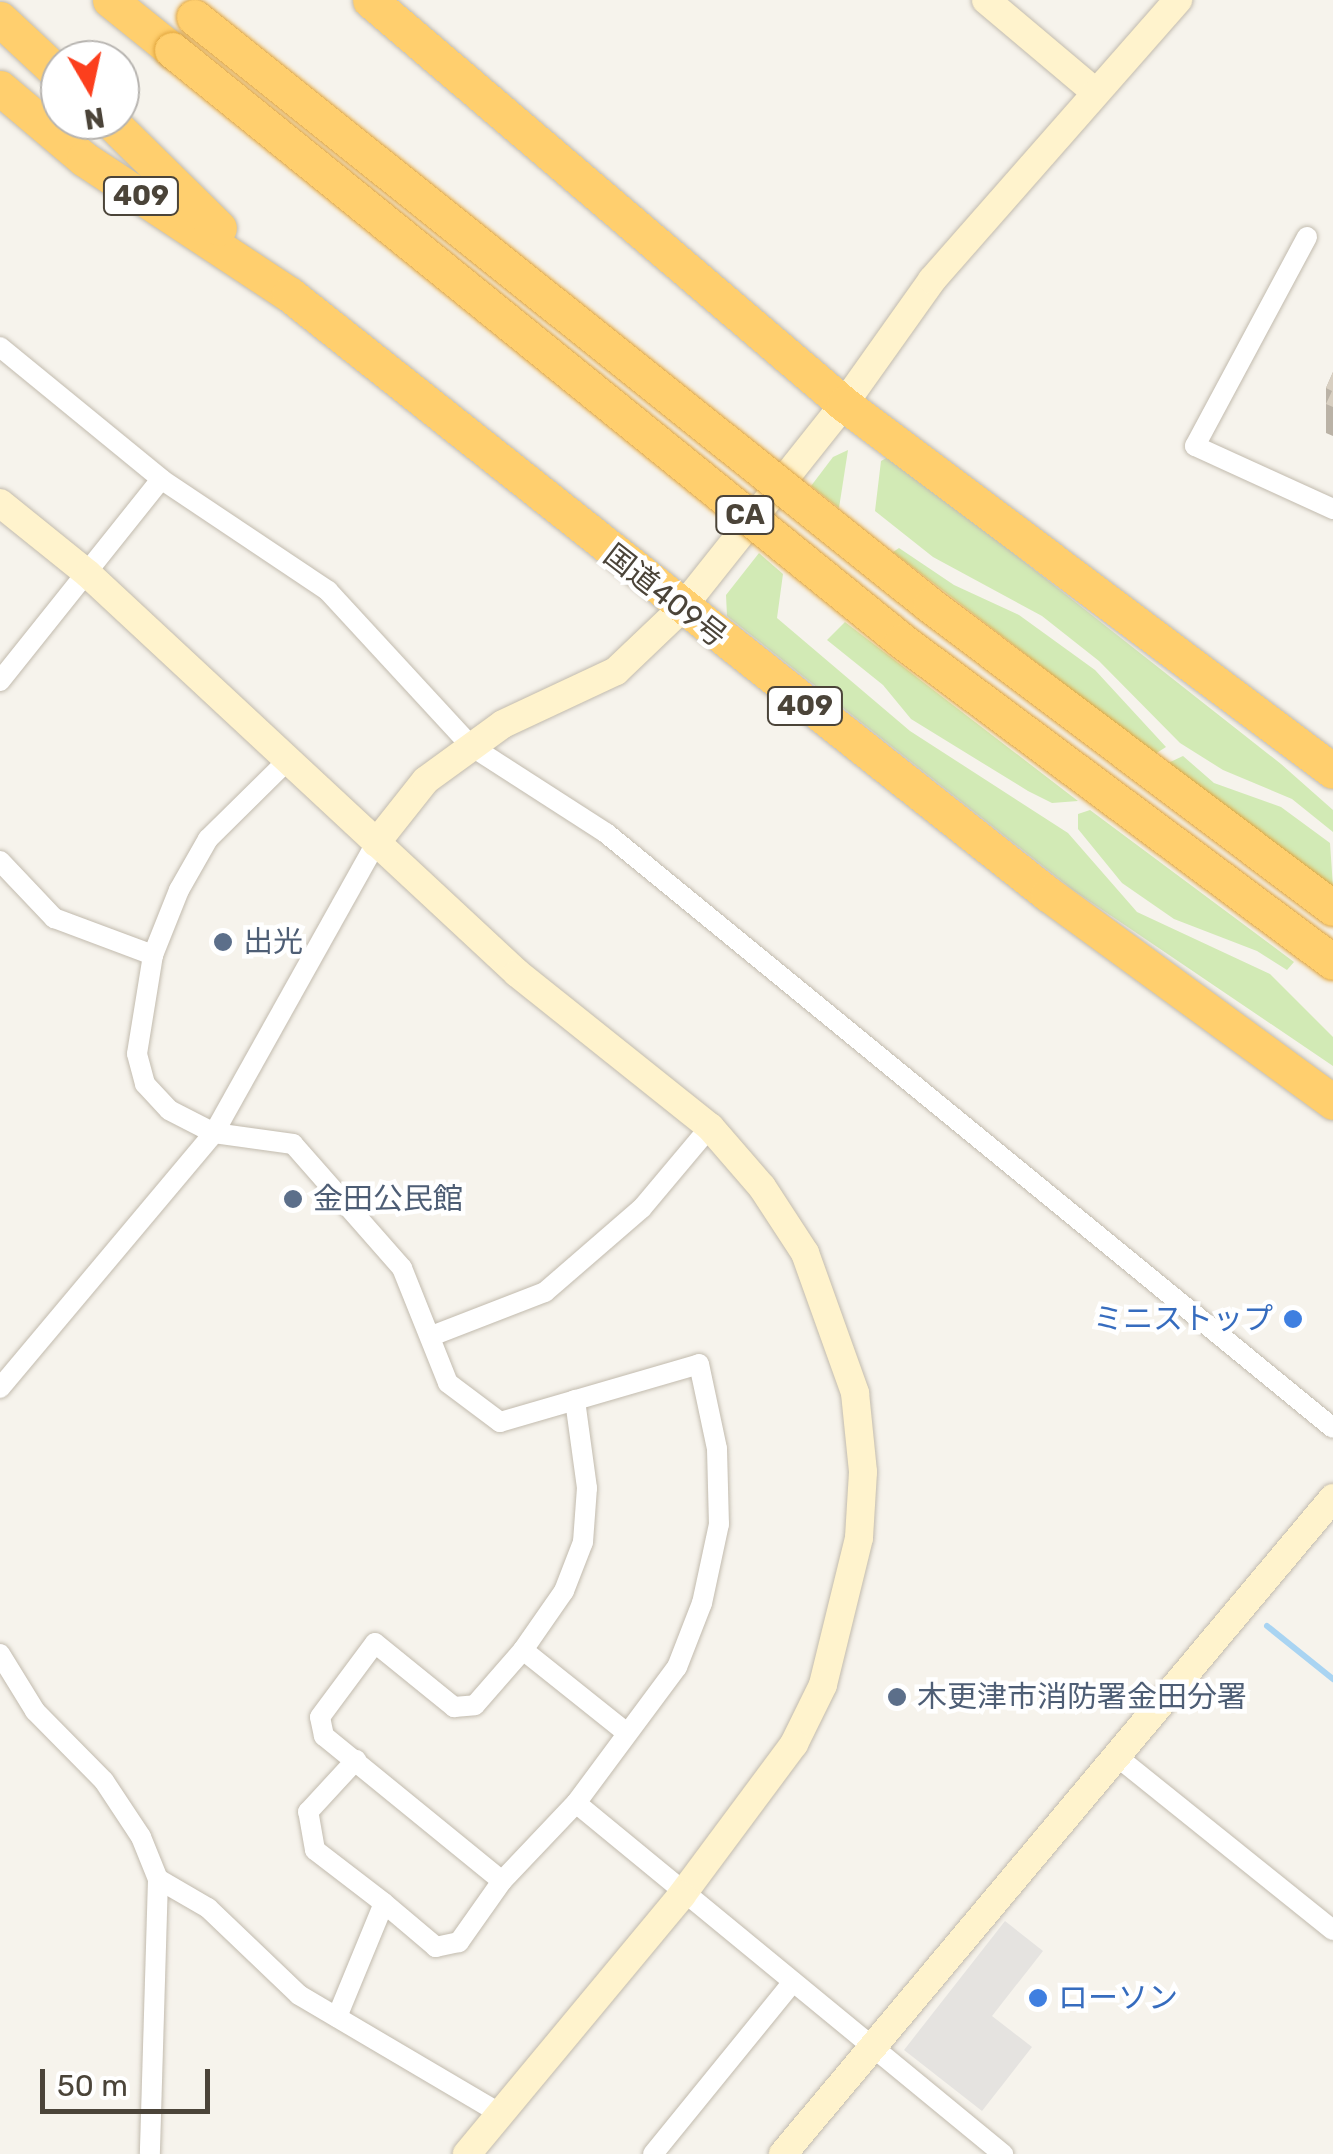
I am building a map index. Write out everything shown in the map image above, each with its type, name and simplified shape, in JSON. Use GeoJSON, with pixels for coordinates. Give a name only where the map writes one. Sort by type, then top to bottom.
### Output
{"type":"FeatureCollection","features":[{"type":"Feature","properties":{"kind":"highway","name":"CA"},"geometry":{"type":"LineString","coordinates":[[110,0],[902,641],[1333,962]]}},
{"type":"Feature","properties":{"kind":"highway"},"geometry":{"type":"LineString","coordinates":[[362,0],[408,32]]}},
{"type":"Feature","properties":{"kind":"highway"},"geometry":{"type":"LineString","coordinates":[[370,0],[844,404],[1333,771]]}},
{"type":"Feature","properties":{"kind":"highway","name":"CA"},"geometry":{"type":"LineString","coordinates":[[184,9],[930,605],[1333,908]]}},
{"type":"Feature","properties":{"kind":"highway"},"geometry":{"type":"LineString","coordinates":[[0,19],[40,56]]}},
{"type":"Feature","properties":{"kind":"highway","name":"国道409号"},"geometry":{"type":"LineString","coordinates":[[0,88],[84,159],[289,294],[681,609],[1048,894],[1333,1102]]}},
{"type":"Feature","properties":{"kind":"highway"},"geometry":{"type":"LineString","coordinates":[[130,140],[289,294]]}},
{"type":"Feature","properties":{"kind":"street"},"geometry":{"type":"LineString","coordinates":[[986,0],[1093,90]]}},
{"type":"Feature","properties":{"kind":"street"},"geometry":{"type":"LineString","coordinates":[[0,1388],[214,1133],[376,843],[426,780],[503,724],[616,671],[681,609],[844,404],[932,280],[1093,90],[1178,0]]}},
{"type":"Feature","properties":{"kind":"street"},"geometry":{"type":"LineString","coordinates":[[1307,238],[1195,446],[1333,510]]}},
{"type":"Feature","properties":{"kind":"street"},"geometry":{"type":"LineString","coordinates":[[0,348],[162,479],[328,591],[471,746],[606,833],[1333,1428]]}},
{"type":"Feature","properties":{"kind":"street"},"geometry":{"type":"LineString","coordinates":[[0,681],[162,479]]}},
{"type":"Feature","properties":{"kind":"street"},"geometry":{"type":"LineString","coordinates":[[0,503],[88,574],[516,973],[710,1128],[762,1187],[805,1253],[855,1392],[863,1472],[859,1538],[823,1685],[757,1800],[467,2154]]}},
{"type":"Feature","properties":{"kind":"street"},"geometry":{"type":"LineString","coordinates":[[289,759],[208,839],[153,955],[137,1054],[145,1084],[169,1110],[214,1133],[293,1144],[402,1268],[434,1335],[448,1383],[500,1422],[699,1364],[717,1449],[719,1524],[702,1603],[677,1667],[576,1803],[502,1881],[459,1942],[436,1947],[316,1850],[308,1812],[356,1760]]}},
{"type":"Feature","properties":{"kind":"street"},"geometry":{"type":"LineString","coordinates":[[0,861],[54,918],[153,955]]}},
{"type":"Feature","properties":{"kind":"street"},"geometry":{"type":"LineString","coordinates":[[434,1335],[546,1292],[642,1208],[710,1128]]}},
{"type":"Feature","properties":{"kind":"street"},"geometry":{"type":"LineString","coordinates":[[502,1881],[324,1736],[320,1718],[376,1643],[454,1707],[475,1705],[523,1650],[564,1591],[582,1542],[587,1488],[575,1400]]}},
{"type":"Feature","properties":{"kind":"street"},"geometry":{"type":"LineString","coordinates":[[783,2154],[1120,1759],[1333,1498]]}},
{"type":"Feature","properties":{"kind":"street"},"geometry":{"type":"LineString","coordinates":[[523,1650],[627,1732]]}},
{"type":"Feature","properties":{"kind":"street"},"geometry":{"type":"LineString","coordinates":[[0,1654],[36,1711],[104,1782],[141,1837],[158,1879],[150,2154]]}},
{"type":"Feature","properties":{"kind":"street"},"geometry":{"type":"LineString","coordinates":[[1120,1759],[1333,1930]]}},
{"type":"Feature","properties":{"kind":"street"},"geometry":{"type":"LineString","coordinates":[[576,1803],[682,1895],[1003,2154]]}},
{"type":"Feature","properties":{"kind":"street"},"geometry":{"type":"LineString","coordinates":[[158,1879],[208,1908],[298,1996],[500,2113]]}},
{"type":"Feature","properties":{"kind":"street"},"geometry":{"type":"LineString","coordinates":[[337,2016],[384,1904]]}},
{"type":"Feature","properties":{"kind":"street"},"geometry":{"type":"LineString","coordinates":[[654,2154],[794,1982]]}},
{"type":"Feature","properties":{"kind":"green space"},"geometry":{"type":"Polygon","coordinates":[[[848,450],[839,508],[811,486],[833,457],[848,450]]]}},
{"type":"Feature","properties":{"kind":"green space"},"geometry":{"type":"Polygon","coordinates":[[[890,456],[1281,764],[1333,810],[1333,832],[1292,799],[1223,770],[1180,743],[1099,661],[1042,616],[933,557],[875,511],[881,461],[890,456]]]}},
{"type":"Feature","properties":{"kind":"green space"},"geometry":{"type":"Polygon","coordinates":[[[899,548],[954,585],[1019,615],[1095,670],[1166,747],[1155,754],[893,552],[899,548]]]}},
{"type":"Feature","properties":{"kind":"green space"},"geometry":{"type":"Polygon","coordinates":[[[759,553],[783,574],[777,618],[910,731],[1068,833],[1137,912],[1270,974],[1333,1037],[1333,1066],[1073,890],[727,616],[726,595],[759,553]]]}},
{"type":"Feature","properties":{"kind":"green space"},"geometry":{"type":"Polygon","coordinates":[[[845,622],[1078,801],[1052,803],[911,719],[883,685],[827,640],[845,622]]]}},
{"type":"Feature","properties":{"kind":"green space"},"geometry":{"type":"Polygon","coordinates":[[[1183,756],[1214,783],[1281,807],[1330,843],[1333,887],[1166,764],[1183,756]]]}},
{"type":"Feature","properties":{"kind":"green space"},"geometry":{"type":"Polygon","coordinates":[[[1090,810],[1294,962],[1287,970],[1257,951],[1174,919],[1122,883],[1078,829],[1078,814],[1090,810]]]}},
{"type":"Feature","properties":{"kind":"shaded area"},"geometry":{"type":"Polygon","coordinates":[[[1005,1921],[1043,1951],[992,2016],[1032,2047],[982,2111],[904,2050],[1005,1921]]]}},
{"type":"Feature","properties":{"kind":"building"},"geometry":{"type":"Polygon","coordinates":[[[1333,372],[1333,407],[1326,404],[1332,391],[1326,388],[1333,372]]]}},
{"type":"Feature","properties":{"kind":"waterway"},"geometry":{"type":"LineString","coordinates":[[1267,1626],[1333,1679]]}},
{"type":"Feature","properties":{"kind":"place","name":"出光"},"geometry":{"type":"Point","coordinates":[223,942]}},
{"type":"Feature","properties":{"kind":"place","name":"金田公民館"},"geometry":{"type":"Point","coordinates":[293,1199]}},
{"type":"Feature","properties":{"kind":"place","name":"ミニストップ"},"geometry":{"type":"Point","coordinates":[1293,1319]}},
{"type":"Feature","properties":{"kind":"place","name":"木更津市消防署金田分署"},"geometry":{"type":"Point","coordinates":[897,1697]}},
{"type":"Feature","properties":{"kind":"place","name":"ローソン"},"geometry":{"type":"Point","coordinates":[1038,1998]}}]}
